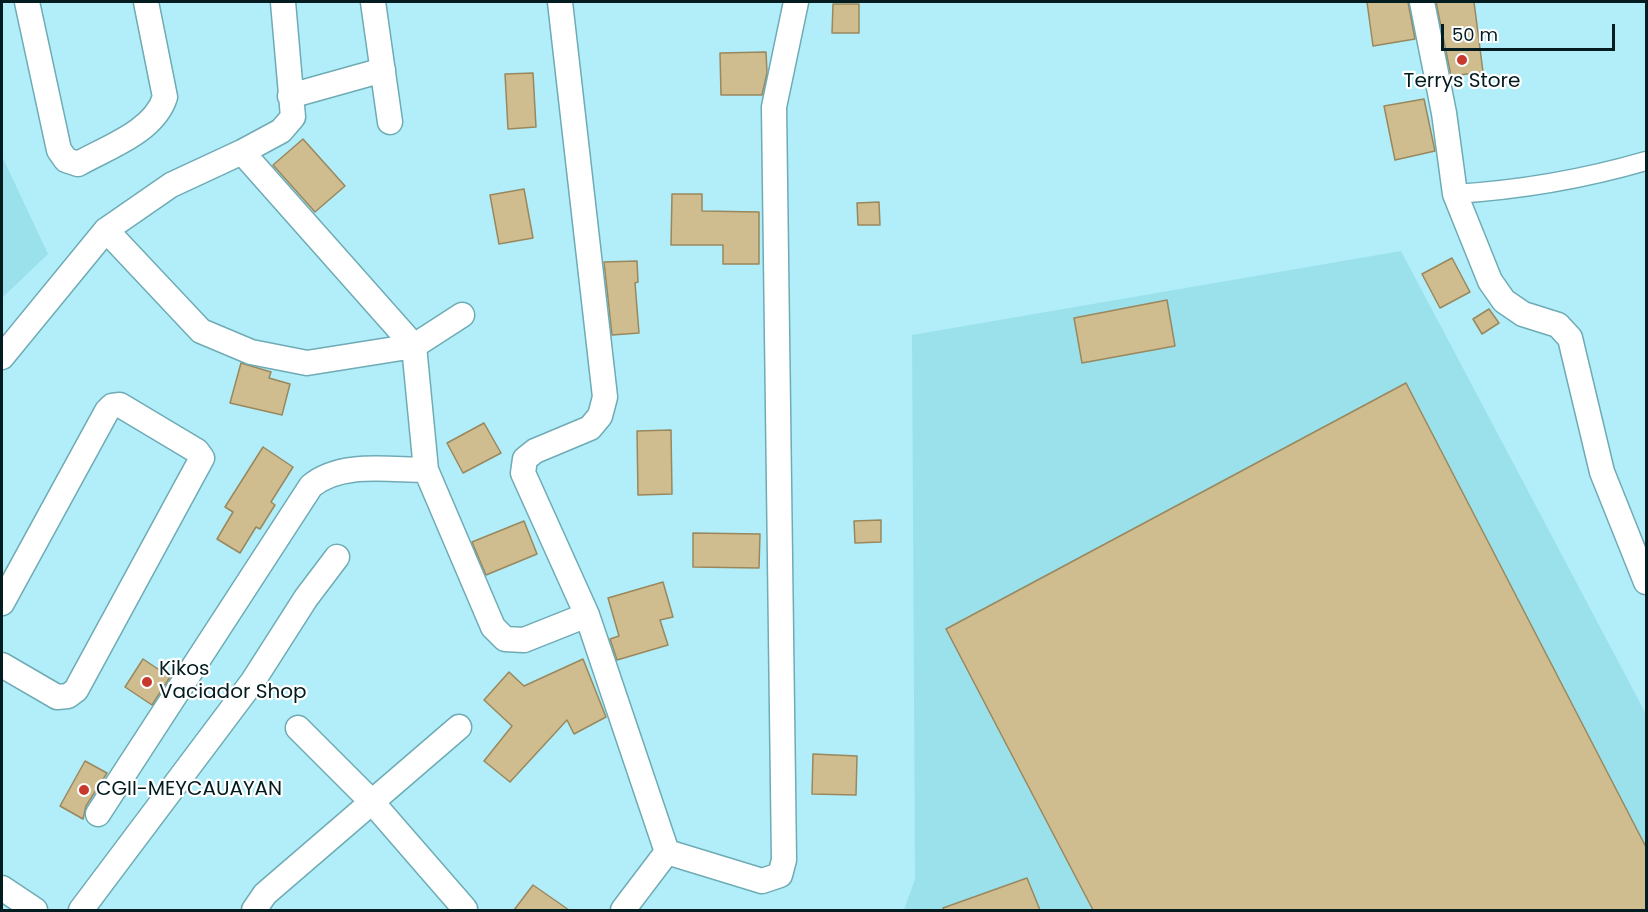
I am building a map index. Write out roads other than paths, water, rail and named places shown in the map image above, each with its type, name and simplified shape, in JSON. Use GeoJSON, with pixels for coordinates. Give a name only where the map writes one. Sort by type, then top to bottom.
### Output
{"type":"FeatureCollection","features":[{"type":"Feature","properties":{"kind":"street"},"geometry":{"type":"LineString","coordinates":[[27,2],[59,150],[66,160],[78,164],[148,125],[161,110],[165,97],[146,2]]}},
{"type":"Feature","properties":{"kind":"street"},"geometry":{"type":"LineString","coordinates":[[2,357],[106,230],[171,185],[281,131],[293,117],[282,2]]}},
{"type":"Feature","properties":{"kind":"street"},"geometry":{"type":"LineString","coordinates":[[374,2],[390,122]]}},
{"type":"Feature","properties":{"kind":"street"},"geometry":{"type":"LineString","coordinates":[[560,2],[604,397],[600,416],[590,428],[535,451],[525,459],[523,473],[587,615],[667,852]]}},
{"type":"Feature","properties":{"kind":"street"},"geometry":{"type":"LineString","coordinates":[[667,852],[762,882],[780,875],[784,860],[774,107],[796,2]]}},
{"type":"Feature","properties":{"kind":"street"},"geometry":{"type":"LineString","coordinates":[[1422,2],[1444,113],[1455,194],[1490,281],[1504,301],[1523,314],[1558,325],[1570,338],[1602,472],[1647,582]]}},
{"type":"Feature","properties":{"kind":"street"},"geometry":{"type":"LineString","coordinates":[[290,96],[383,70]]}},
{"type":"Feature","properties":{"kind":"street"},"geometry":{"type":"LineString","coordinates":[[242,152],[414,346],[426,470],[493,627],[505,639],[524,640],[587,615]]}},
{"type":"Feature","properties":{"kind":"street"},"geometry":{"type":"LineString","coordinates":[[1455,194],[1531,187],[1647,161]]}},
{"type":"Feature","properties":{"kind":"street"},"geometry":{"type":"LineString","coordinates":[[106,230],[201,331],[251,352],[308,363],[414,346],[462,315]]}},
{"type":"Feature","properties":{"kind":"street"},"geometry":{"type":"LineString","coordinates":[[2,603],[107,411],[112,406],[120,405],[197,451],[202,458],[76,690],[68,696],[57,697],[2,664]]}},
{"type":"Feature","properties":{"kind":"street"},"geometry":{"type":"LineString","coordinates":[[98,814],[311,486],[322,477],[342,471],[426,470]]}},
{"type":"Feature","properties":{"kind":"street"},"geometry":{"type":"LineString","coordinates":[[81,910],[253,681],[306,598],[337,557]]}},
{"type":"Feature","properties":{"kind":"street"},"geometry":{"type":"LineString","coordinates":[[254,910],[265,894],[459,727]]}},
{"type":"Feature","properties":{"kind":"street"},"geometry":{"type":"LineString","coordinates":[[298,728],[372,802],[465,909]]}},
{"type":"Feature","properties":{"kind":"street"},"geometry":{"type":"LineString","coordinates":[[623,910],[667,852]]}},
{"type":"Feature","properties":{"kind":"street"},"geometry":{"type":"LineString","coordinates":[[2,888],[35,910]]}},
{"type":"Feature","properties":{"kind":"place","name":"Terrys Store"},"geometry":{"type":"Point","coordinates":[1462,60]}},
{"type":"Feature","properties":{"kind":"place","name":"Kikos Vaciador Shop"},"geometry":{"type":"Point","coordinates":[147,682]}},
{"type":"Feature","properties":{"kind":"place","name":"CGII-MEYCAUAYAN"},"geometry":{"type":"Point","coordinates":[84,790]}}]}
